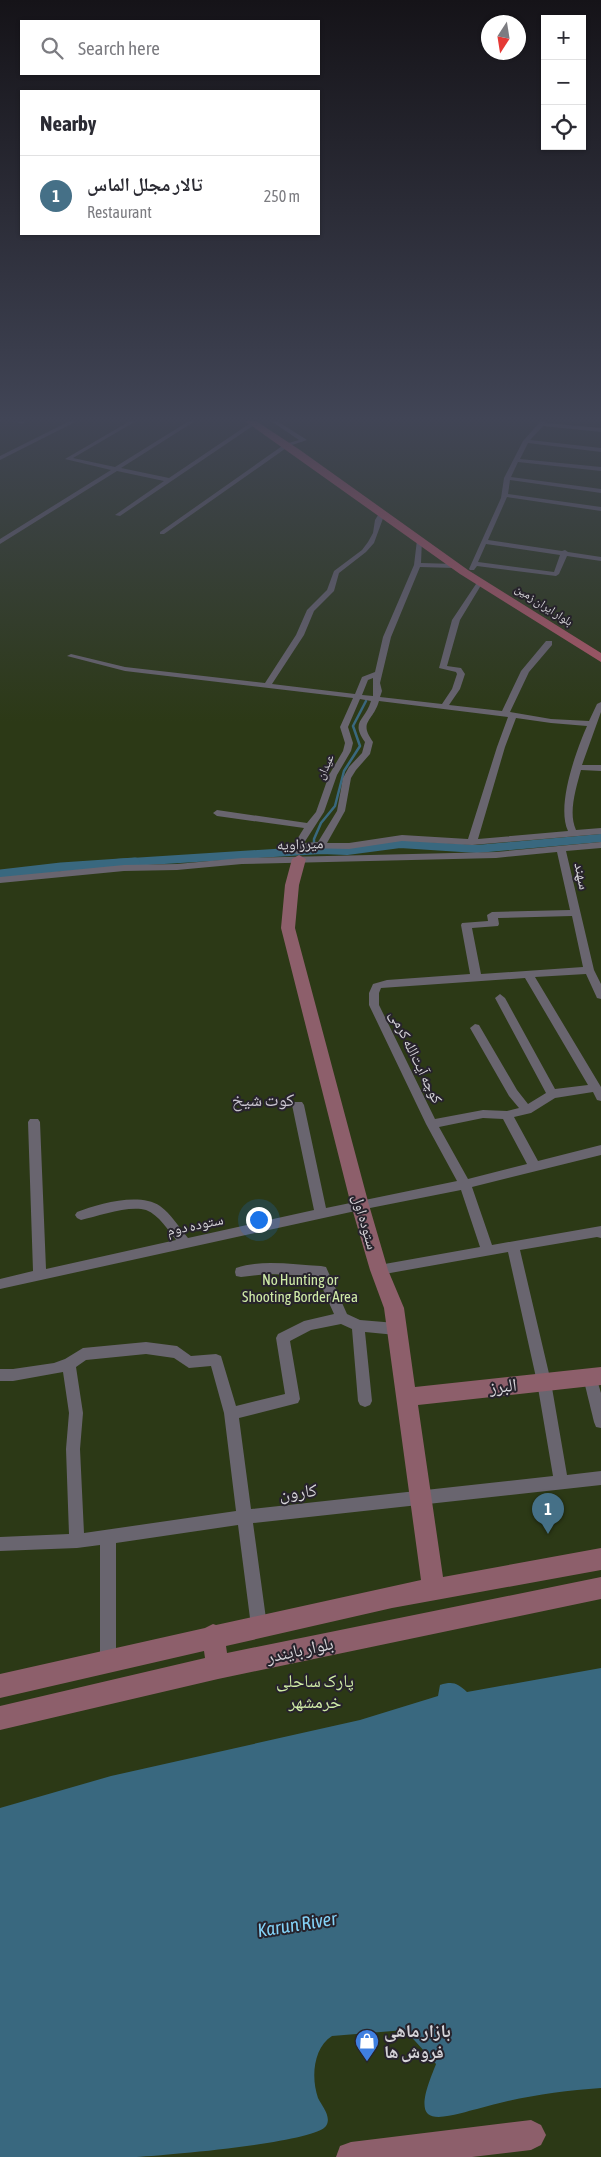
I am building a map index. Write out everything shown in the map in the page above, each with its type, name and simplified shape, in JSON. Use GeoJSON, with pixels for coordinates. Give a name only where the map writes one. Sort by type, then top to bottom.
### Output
{"type":"FeatureCollection","features":[{"type":"Feature","properties":{"kind":"main road","name":"بلوار ایران زمین"},"geometry":{"type":"LineString","coordinates":[[394,522],[455,566],[601,658]]}},
{"type":"Feature","properties":{"kind":"main road","name":"بلوار ایران زمین"},"geometry":{"type":"LineString","coordinates":[[406,522],[601,649]]}},
{"type":"Feature","properties":{"kind":"street"},"geometry":{"type":"LineString","coordinates":[[0,542],[32,522]]}},
{"type":"Feature","properties":{"kind":"street"},"geometry":{"type":"LineString","coordinates":[[162,533],[178,522]]}},
{"type":"Feature","properties":{"kind":"street"},"geometry":{"type":"LineString","coordinates":[[267,686],[300,635],[311,610],[330,591],[336,572],[364,551],[371,543],[376,533],[378,522]]}},
{"type":"Feature","properties":{"kind":"street"},"geometry":{"type":"LineString","coordinates":[[493,522],[473,567],[556,574],[565,552]]}},
{"type":"Feature","properties":{"kind":"street","name":"عیدان"},"geometry":{"type":"LineString","coordinates":[[316,845],[341,811],[347,778],[352,769],[366,754],[369,742],[362,732],[362,726],[376,699],[378,691],[376,683],[377,674],[381,666],[387,637],[417,565],[420,540]]}},
{"type":"Feature","properties":{"kind":"street"},"geometry":{"type":"LineString","coordinates":[[484,542],[565,552],[601,559]]}},
{"type":"Feature","properties":{"kind":"street"},"geometry":{"type":"LineString","coordinates":[[417,565],[455,566]]}},
{"type":"Feature","properties":{"kind":"street"},"geometry":{"type":"LineString","coordinates":[[444,708],[456,689],[461,674],[458,670],[443,668],[455,626],[480,582]]}},
{"type":"Feature","properties":{"kind":"street"},"geometry":{"type":"LineString","coordinates":[[472,842],[509,714],[525,672],[549,643]]}},
{"type":"Feature","properties":{"kind":"street"},"geometry":{"type":"LineString","coordinates":[[71,656],[125,669],[444,708],[509,714],[551,722],[590,724]]}},
{"type":"Feature","properties":{"kind":"street","name":"عیدان"},"geometry":{"type":"LineString","coordinates":[[299,853],[308,826],[320,812],[328,796],[333,774],[347,751],[349,743],[344,728],[346,719],[358,697],[365,678],[377,674]]}},
{"type":"Feature","properties":{"kind":"street"},"geometry":{"type":"LineString","coordinates":[[574,834],[569,825],[572,790],[590,724],[601,704]]}},
{"type":"Feature","properties":{"kind":"street"},"geometry":{"type":"LineString","coordinates":[[578,767],[601,768]]}},
{"type":"Feature","properties":{"kind":"street"},"geometry":{"type":"LineString","coordinates":[[217,813],[308,826]]}},
{"type":"Feature","properties":{"kind":"street"},"geometry":{"type":"LineString","coordinates":[[299,853],[316,845],[349,846],[402,838],[531,844],[601,830]]}},
{"type":"Feature","properties":{"kind":"street","name":"میرزاویه"},"geometry":{"type":"LineString","coordinates":[[0,880],[124,868],[177,867],[299,853],[496,855],[531,844],[561,849],[599,845]]}},
{"type":"Feature","properties":{"kind":"street"},"geometry":{"type":"LineString","coordinates":[[599,845],[601,856]]}},
{"type":"Feature","properties":{"kind":"street","name":"سهند"},"geometry":{"type":"LineString","coordinates":[[561,849],[574,912],[589,970],[601,995]]}},
{"type":"Feature","properties":{"kind":"street","name":"ستوده اول"},"geometry":{"type":"LineString","coordinates":[[299,853],[292,885],[288,928],[360,1205],[379,1270],[394,1308],[433,1589]]}},
{"type":"Feature","properties":{"kind":"street"},"geometry":{"type":"LineString","coordinates":[[476,976],[466,925],[494,924],[492,915],[574,912]]}},
{"type":"Feature","properties":{"kind":"street","name":"کوچه آیت‌الله کرمی"},"geometry":{"type":"LineString","coordinates":[[488,1251],[465,1184],[432,1124],[374,1005],[374,993],[377,986],[387,983],[589,970]]}},
{"type":"Feature","properties":{"kind":"street"},"geometry":{"type":"LineString","coordinates":[[432,1124],[483,1114],[507,1115],[527,1110],[552,1094],[598,1093],[528,973]]}},
{"type":"Feature","properties":{"kind":"street"},"geometry":{"type":"LineString","coordinates":[[500,998],[552,1094]]}},
{"type":"Feature","properties":{"kind":"street"},"geometry":{"type":"LineString","coordinates":[[475,1028],[514,1093],[527,1110]]}},
{"type":"Feature","properties":{"kind":"street"},"geometry":{"type":"LineString","coordinates":[[298,1104],[321,1214]]}},
{"type":"Feature","properties":{"kind":"street"},"geometry":{"type":"LineString","coordinates":[[507,1115],[534,1167]]}},
{"type":"Feature","properties":{"kind":"street"},"geometry":{"type":"LineString","coordinates":[[34,1122],[40,1274]]}},
{"type":"Feature","properties":{"kind":"street","name":"ستوده دوم"},"geometry":{"type":"LineString","coordinates":[[0,1284],[360,1205],[465,1184],[601,1150]]}},
{"type":"Feature","properties":{"kind":"street"},"geometry":{"type":"LineString","coordinates":[[81,1215],[138,1204],[149,1206],[159,1213],[186,1244]]}},
{"type":"Feature","properties":{"kind":"street"},"geometry":{"type":"LineString","coordinates":[[379,1270],[600,1231],[601,1233]]}},
{"type":"Feature","properties":{"kind":"street"},"geometry":{"type":"LineString","coordinates":[[513,1246],[544,1382],[561,1483]]}},
{"type":"Feature","properties":{"kind":"street"},"geometry":{"type":"LineString","coordinates":[[241,1272],[268,1269],[321,1271],[342,1318]]}},
{"type":"Feature","properties":{"kind":"street"},"geometry":{"type":"LineString","coordinates":[[231,1413],[293,1399],[283,1338],[309,1325],[342,1318],[358,1326],[396,1329]]}},
{"type":"Feature","properties":{"kind":"street"},"geometry":{"type":"LineString","coordinates":[[358,1326],[365,1401]]}},
{"type":"Feature","properties":{"kind":"street"},"geometry":{"type":"LineString","coordinates":[[0,1375],[54,1369],[69,1364],[83,1354],[146,1348],[176,1352],[189,1362],[216,1360],[231,1413],[260,1626]]}},
{"type":"Feature","properties":{"kind":"street"},"geometry":{"type":"LineString","coordinates":[[69,1364],[76,1413],[73,1449],[77,1541]]}},
{"type":"Feature","properties":{"kind":"street"},"geometry":{"type":"LineString","coordinates":[[596,1377],[601,1422]]}},
{"type":"Feature","properties":{"kind":"street","name":"البرز"},"geometry":{"type":"LineString","coordinates":[[405,1397],[596,1377]]}},
{"type":"Feature","properties":{"kind":"street","name":"کارون"},"geometry":{"type":"LineString","coordinates":[[0,1544],[77,1541],[246,1517],[601,1478]]}},
{"type":"Feature","properties":{"kind":"street"},"geometry":{"type":"LineString","coordinates":[[108,1537],[108,1663]]}},
{"type":"Feature","properties":{"kind":"street","name":"بلوار بایندر"},"geometry":{"type":"LineString","coordinates":[[0,1686],[108,1663],[213,1636],[433,1589],[601,1559]]}},
{"type":"Feature","properties":{"kind":"street","name":"بلوار بایندر"},"geometry":{"type":"LineString","coordinates":[[0,1718],[218,1667],[601,1588]]}},
{"type":"Feature","properties":{"kind":"street"},"geometry":{"type":"LineString","coordinates":[[213,1636],[218,1667]]}},
{"type":"Feature","properties":{"kind":"street"},"geometry":{"type":"LineString","coordinates":[[351,2157],[531,2135]]}},
{"type":"Feature","properties":{"kind":"green space","name":"No Hunting or Shooting Border Area"},"geometry":{"type":"Polygon","coordinates":[[[0,522],[601,522],[601,2157],[0,2157],[0,522]]]}},
{"type":"Feature","properties":{"kind":"water","name":"Karun River"},"geometry":{"type":"Polygon","coordinates":[[[601,1668],[601,2088],[538,2095],[452,2115],[432,2116],[425,2110],[424,2104],[436,2064],[405,2030],[332,2036],[321,2048],[315,2064],[316,2090],[328,2119],[326,2126],[316,2132],[295,2138],[235,2148],[148,2156],[0,2157],[0,1808],[111,1776],[360,1720],[438,1696],[440,1685],[444,1684],[455,1684],[467,1692],[601,1668]]]}},
{"type":"Feature","properties":{"kind":"waterway"},"geometry":{"type":"LineString","coordinates":[[314,851],[314,839],[321,823],[335,806],[344,771],[360,746],[353,726],[366,701]]}},
{"type":"Feature","properties":{"kind":"waterway"},"geometry":{"type":"LineString","coordinates":[[116,863],[321,850],[347,851],[400,844],[477,849],[601,838]]}},
{"type":"Feature","properties":{"kind":"waterway"},"geometry":{"type":"LineString","coordinates":[[0,874],[61,867],[135,862]]}},
{"type":"Feature","properties":{"kind":"place","name":"تالار مجلل الماس"},"geometry":{"type":"Point","coordinates":[548,1534]}},
{"type":"Feature","properties":{"kind":"place","name":"بازار ماهی فروش ها"},"geometry":{"type":"Point","coordinates":[367,2062]}},
{"type":"Feature","properties":{"kind":"district","name":"کوت شیخ"},"geometry":{"type":"Point","coordinates":[263,1100]}},
{"type":"Feature","properties":{"kind":"park label","name":"پارک ساحلی خرمشهر"},"geometry":{"type":"Point","coordinates":[315,1691]}}]}
